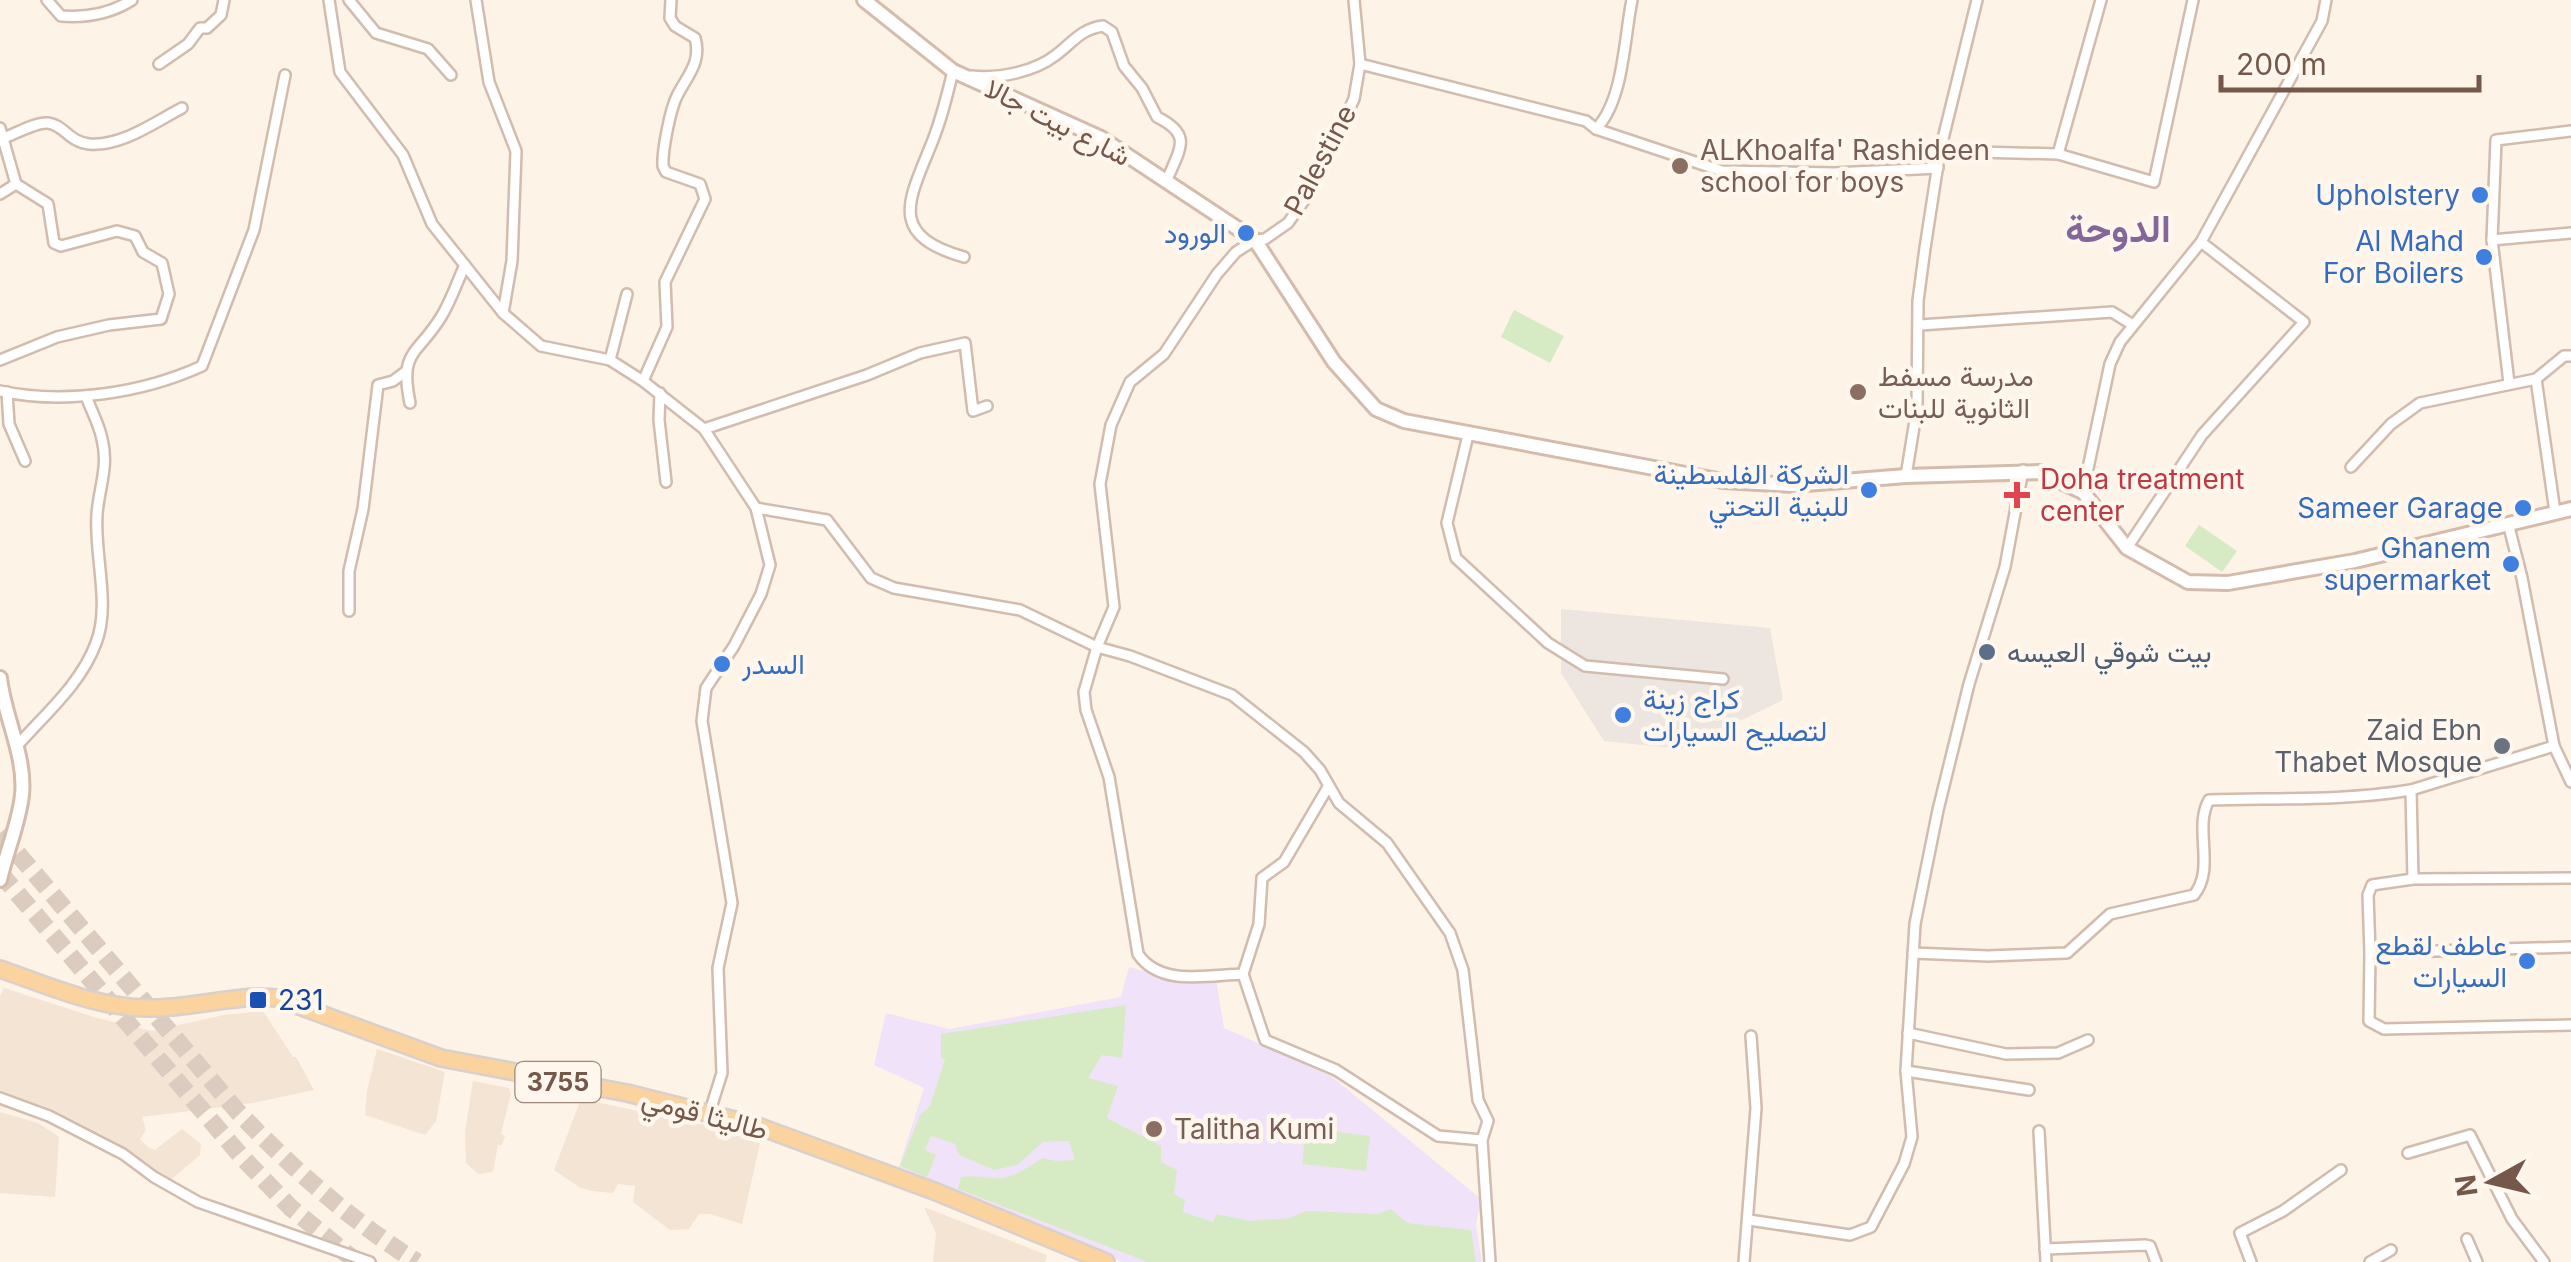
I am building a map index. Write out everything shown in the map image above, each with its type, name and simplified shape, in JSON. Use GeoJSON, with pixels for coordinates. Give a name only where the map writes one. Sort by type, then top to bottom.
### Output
{"type":"FeatureCollection","features":[{"type":"Feature","properties":{"kind":"main road","name":"طاليثا قومي"},"geometry":{"type":"LineString","coordinates":[[0,970],[121,1006],[156,1008],[250,995],[277,998],[440,1058],[710,1112],[934,1191],[1106,1262]]}},
{"type":"Feature","properties":{"kind":"street"},"geometry":{"type":"LineString","coordinates":[[47,0],[61,16],[74,17],[114,10],[132,0]]}},
{"type":"Feature","properties":{"kind":"street"},"geometry":{"type":"LineString","coordinates":[[159,64],[188,44],[200,28],[208,28],[221,15],[224,0]]}},
{"type":"Feature","properties":{"kind":"street"},"geometry":{"type":"LineString","coordinates":[[329,0],[340,72],[403,155],[432,224],[503,313],[541,346],[610,360],[643,380],[704,429],[756,508],[770,565],[734,646],[706,688],[702,721],[732,904],[718,968],[722,1073],[710,1112]]}},
{"type":"Feature","properties":{"kind":"street"},"geometry":{"type":"LineString","coordinates":[[348,0],[376,33],[428,49],[452,75]]}},
{"type":"Feature","properties":{"kind":"street"},"geometry":{"type":"LineString","coordinates":[[476,0],[489,82],[516,151],[512,261],[503,313]]}},
{"type":"Feature","properties":{"kind":"street"},"geometry":{"type":"LineString","coordinates":[[643,380],[667,327],[664,282],[705,200],[700,184],[666,172],[663,166],[670,116],[698,51],[695,38],[670,18],[671,0]]}},
{"type":"Feature","properties":{"kind":"street","name":"شارع بيت جالا"},"geometry":{"type":"LineString","coordinates":[[864,0],[959,73],[1101,138],[1255,240]]}},
{"type":"Feature","properties":{"kind":"street","name":"Palestine"},"geometry":{"type":"LineString","coordinates":[[1244,974],[1184,977],[1158,972],[1138,954],[1109,776],[1086,710],[1084,692],[1114,608],[1100,484],[1111,425],[1130,382],[1164,354],[1236,252],[1288,223],[1310,192],[1354,99],[1360,64],[1354,0]]}},
{"type":"Feature","properties":{"kind":"street"},"geometry":{"type":"LineString","coordinates":[[1596,129],[1611,104],[1622,66],[1632,0]]}},
{"type":"Feature","properties":{"kind":"street"},"geometry":{"type":"LineString","coordinates":[[1906,476],[1917,408],[1918,301],[1940,151],[1977,0]]}},
{"type":"Feature","properties":{"kind":"street"},"geometry":{"type":"LineString","coordinates":[[2058,154],[2101,0]]}},
{"type":"Feature","properties":{"kind":"street"},"geometry":{"type":"LineString","coordinates":[[1940,151],[2058,154],[2154,182],[2193,0]]}},
{"type":"Feature","properties":{"kind":"street"},"geometry":{"type":"LineString","coordinates":[[2083,492],[2110,364],[2120,342],[2201,242],[2322,20],[2326,0]]}},
{"type":"Feature","properties":{"kind":"street"},"geometry":{"type":"LineString","coordinates":[[964,257],[918,236],[908,217],[912,188],[959,73],[994,76],[1030,68],[1054,57],[1076,36],[1103,26],[1112,32],[1124,66],[1142,88],[1156,117],[1174,124],[1178,130],[1180,148],[1166,180]]}},
{"type":"Feature","properties":{"kind":"street"},"geometry":{"type":"LineString","coordinates":[[1360,64],[1586,121],[1596,129],[1722,172],[1834,174],[1938,168]]}},
{"type":"Feature","properties":{"kind":"street"},"geometry":{"type":"LineString","coordinates":[[25,461],[9,424],[3,392],[86,396],[174,378],[202,366],[254,230],[285,74]]}},
{"type":"Feature","properties":{"kind":"street"},"geometry":{"type":"LineString","coordinates":[[0,360],[56,338],[110,325],[161,320],[168,294],[162,263],[142,252],[135,236],[117,231],[62,246],[54,243],[48,204],[16,184],[2,133],[46,122],[58,126],[70,139],[101,144],[136,132],[182,108]]}},
{"type":"Feature","properties":{"kind":"street"},"geometry":{"type":"LineString","coordinates":[[2509,382],[2492,240],[2496,140],[2571,131]]}},
{"type":"Feature","properties":{"kind":"street"},"geometry":{"type":"LineString","coordinates":[[0,194],[16,184]]}},
{"type":"Feature","properties":{"kind":"street"},"geometry":{"type":"LineString","coordinates":[[2492,240],[2571,233]]}},
{"type":"Feature","properties":{"kind":"street"},"geometry":{"type":"LineString","coordinates":[[1255,240],[1334,362],[1376,408],[1404,421],[1468,435],[1723,480],[1793,485],[1906,476],[2040,472],[2083,492],[2127,548],[2188,582],[2228,582],[2355,561],[2571,509]]}},
{"type":"Feature","properties":{"kind":"street"},"geometry":{"type":"LineString","coordinates":[[2127,548],[2202,435],[2304,322],[2201,242]]}},
{"type":"Feature","properties":{"kind":"street"},"geometry":{"type":"LineString","coordinates":[[410,403],[405,372],[408,359],[440,318],[465,265]]}},
{"type":"Feature","properties":{"kind":"street"},"geometry":{"type":"LineString","coordinates":[[610,360],[627,294]]}},
{"type":"Feature","properties":{"kind":"street"},"geometry":{"type":"LineString","coordinates":[[1920,325],[2112,312],[2133,325]]}},
{"type":"Feature","properties":{"kind":"street"},"geometry":{"type":"LineString","coordinates":[[704,429],[868,375],[920,353],[965,342],[973,411],[987,406]]}},
{"type":"Feature","properties":{"kind":"street"},"geometry":{"type":"LineString","coordinates":[[2351,467],[2391,424],[2420,403],[2536,379],[2564,356],[2571,356]]}},
{"type":"Feature","properties":{"kind":"street"},"geometry":{"type":"LineString","coordinates":[[349,611],[349,572],[363,509],[378,386],[393,382],[405,372]]}},
{"type":"Feature","properties":{"kind":"street"},"geometry":{"type":"LineString","coordinates":[[2536,379],[2555,512]]}},
{"type":"Feature","properties":{"kind":"street"},"geometry":{"type":"LineString","coordinates":[[660,394],[666,482]]}},
{"type":"Feature","properties":{"kind":"street"},"geometry":{"type":"LineString","coordinates":[[17,746],[68,690],[98,640],[102,604],[97,508],[105,474],[102,439],[86,396]]}},
{"type":"Feature","properties":{"kind":"street"},"geometry":{"type":"LineString","coordinates":[[1468,435],[1448,522],[1456,558],[1548,643],[1585,666],[1723,679]]}},
{"type":"Feature","properties":{"kind":"street"},"geometry":{"type":"LineString","coordinates":[[1749,1220],[1862,1234],[1871,1227],[1904,1164],[1912,1136],[1906,1071],[1915,924],[1938,810],[2005,567],[2023,470]]}},
{"type":"Feature","properties":{"kind":"street"},"geometry":{"type":"LineString","coordinates":[[756,508],[827,520],[870,578],[894,588],[1020,610],[1097,647],[1232,695],[1304,752],[1320,770],[1338,803],[1386,843],[1437,912],[1459,953],[1478,1100],[1488,1121],[1482,1140],[1490,1262]]}},
{"type":"Feature","properties":{"kind":"street"},"geometry":{"type":"LineString","coordinates":[[2508,523],[2554,746],[2571,782]]}},
{"type":"Feature","properties":{"kind":"street"},"geometry":{"type":"LineString","coordinates":[[0,678],[2,700],[17,746],[22,794],[0,880]]}},
{"type":"Feature","properties":{"kind":"street"},"geometry":{"type":"LineString","coordinates":[[1913,953],[2067,953],[2110,914],[2194,895],[2201,886],[2204,810],[2209,800],[2356,798],[2411,790],[2554,746]]}},
{"type":"Feature","properties":{"kind":"street"},"geometry":{"type":"LineString","coordinates":[[1328,787],[1284,862],[1262,878],[1259,924],[1244,974],[1265,1040],[1336,1070],[1438,1136],[1482,1140]]}},
{"type":"Feature","properties":{"kind":"street"},"geometry":{"type":"LineString","coordinates":[[2411,790],[2413,878]]}},
{"type":"Feature","properties":{"kind":"street"},"geometry":{"type":"LineString","coordinates":[[2571,878],[2413,878],[2372,885],[2368,895],[2369,1021],[2378,1028],[2571,1025]]}},
{"type":"Feature","properties":{"kind":"street"},"geometry":{"type":"LineString","coordinates":[[2370,953],[2571,947]]}},
{"type":"Feature","properties":{"kind":"street"},"geometry":{"type":"LineString","coordinates":[[1908,1033],[2006,1054],[2058,1054],[2088,1040]]}},
{"type":"Feature","properties":{"kind":"street"},"geometry":{"type":"LineString","coordinates":[[1744,1262],[1756,1108],[1751,1036]]}},
{"type":"Feature","properties":{"kind":"street"},"geometry":{"type":"LineString","coordinates":[[1906,1071],[2030,1090]]}},
{"type":"Feature","properties":{"kind":"street"},"geometry":{"type":"LineString","coordinates":[[0,1098],[49,1116],[104,1144],[198,1202],[370,1262]]}},
{"type":"Feature","properties":{"kind":"street"},"geometry":{"type":"LineString","coordinates":[[2040,1132],[2046,1262]]}},
{"type":"Feature","properties":{"kind":"street"},"geometry":{"type":"LineString","coordinates":[[2408,1152],[2470,1135],[2512,1218],[2544,1262]]}},
{"type":"Feature","properties":{"kind":"street"},"geometry":{"type":"LineString","coordinates":[[2251,1262],[2240,1234],[2283,1211],[2341,1170]]}},
{"type":"Feature","properties":{"kind":"street"},"geometry":{"type":"LineString","coordinates":[[2467,1239],[2476,1262]]}},
{"type":"Feature","properties":{"kind":"street"},"geometry":{"type":"LineString","coordinates":[[2045,1249],[2145,1245],[2150,1246],[2156,1262]]}},
{"type":"Feature","properties":{"kind":"street"},"geometry":{"type":"LineString","coordinates":[[2370,1262],[2391,1250]]}},
{"type":"Feature","properties":{"kind":"shaded area"},"geometry":{"type":"Polygon","coordinates":[[[1561,609],[1770,628],[1783,700],[1681,749],[1604,741],[1561,673],[1561,609]]]}},
{"type":"Feature","properties":{"kind":"shaded area","name":"Talitha Kumi"},"geometry":{"type":"Polygon","coordinates":[[[1129,967],[1185,982],[1216,979],[1224,1028],[1331,1076],[1481,1199],[1476,1225],[1482,1262],[1122,1262],[898,1170],[924,1088],[874,1065],[886,1013],[949,1029],[1121,997],[1129,967]]]}},
{"type":"Feature","properties":{"kind":"shaded area"},"geometry":{"type":"Polygon","coordinates":[[[4,988],[152,1031],[263,1011],[314,1090],[253,1103],[142,1117],[146,1130],[140,1139],[149,1148],[155,1150],[182,1129],[201,1144],[200,1155],[163,1186],[120,1156],[63,1126],[0,1102],[0,996],[4,988]]]}},
{"type":"Feature","properties":{"kind":"shaded area"},"geometry":{"type":"Polygon","coordinates":[[[377,1049],[445,1072],[436,1121],[425,1135],[365,1115],[377,1049]]]}},
{"type":"Feature","properties":{"kind":"shaded area"},"geometry":{"type":"Polygon","coordinates":[[[473,1081],[509,1088],[511,1094],[501,1134],[505,1136],[502,1145],[498,1145],[493,1172],[478,1174],[466,1163],[465,1132],[473,1081]]]}},
{"type":"Feature","properties":{"kind":"shaded area"},"geometry":{"type":"Polygon","coordinates":[[[581,1099],[710,1126],[760,1143],[742,1224],[699,1214],[689,1229],[670,1230],[633,1202],[635,1186],[618,1184],[613,1193],[592,1191],[554,1170],[581,1099]]]}},
{"type":"Feature","properties":{"kind":"shaded area"},"geometry":{"type":"Polygon","coordinates":[[[0,1112],[38,1123],[59,1137],[55,1197],[0,1193],[0,1112]]]}},
{"type":"Feature","properties":{"kind":"shaded area"},"geometry":{"type":"Polygon","coordinates":[[[924,1207],[1047,1255],[1045,1262],[933,1262],[936,1233],[924,1207]]]}},
{"type":"Feature","properties":{"kind":"green space"},"geometry":{"type":"Polygon","coordinates":[[[1514,310],[1564,336],[1550,363],[1501,337],[1514,310]]]}},
{"type":"Feature","properties":{"kind":"green space"},"geometry":{"type":"Polygon","coordinates":[[[2199,525],[2237,551],[2222,572],[2185,546],[2199,525]]]}},
{"type":"Feature","properties":{"kind":"green space"},"geometry":{"type":"Polygon","coordinates":[[[1126,1005],[1122,1058],[1102,1055],[1088,1078],[1118,1086],[1107,1118],[1161,1146],[1161,1162],[1177,1170],[1174,1194],[1185,1200],[1183,1212],[1213,1222],[1217,1214],[1250,1221],[1290,1218],[1306,1211],[1377,1214],[1391,1209],[1407,1223],[1471,1230],[1476,1262],[1148,1262],[958,1189],[961,1177],[1002,1178],[1043,1158],[1075,1160],[1069,1141],[1043,1142],[1017,1165],[994,1170],[959,1155],[955,1144],[931,1136],[925,1150],[936,1155],[927,1177],[900,1166],[920,1115],[930,1106],[945,1059],[941,1058],[941,1034],[1126,1005]]]}},
{"type":"Feature","properties":{"kind":"green space"},"geometry":{"type":"Polygon","coordinates":[[[1306,1128],[1370,1136],[1366,1171],[1302,1164],[1306,1128]]]}},
{"type":"Feature","properties":{"kind":"tunnel"},"geometry":{"type":"LineString","coordinates":[[0,833],[238,1112],[323,1193],[417,1262]]}},
{"type":"Feature","properties":{"kind":"tunnel"},"geometry":{"type":"LineString","coordinates":[[0,873],[241,1156],[291,1208],[353,1259]]}},
{"type":"Feature","properties":{"kind":"place","name":"ALKhoalfa' Rashideen school for boys"},"geometry":{"type":"Point","coordinates":[1680,166]}},
{"type":"Feature","properties":{"kind":"place","name":"Upholstery"},"geometry":{"type":"Point","coordinates":[2480,195]}},
{"type":"Feature","properties":{"kind":"place","name":"الورود"},"geometry":{"type":"Point","coordinates":[1246,233]}},
{"type":"Feature","properties":{"kind":"place","name":"Al Mahd For Boilers"},"geometry":{"type":"Point","coordinates":[2484,257]}},
{"type":"Feature","properties":{"kind":"place","name":"مدرسة مسفط الثانوية للبنات"},"geometry":{"type":"Point","coordinates":[1858,392]}},
{"type":"Feature","properties":{"kind":"place","name":"الشركة الفلسطينة للبنية التحتي"},"geometry":{"type":"Point","coordinates":[1869,490]}},
{"type":"Feature","properties":{"kind":"place","name":"Doha treatment center"},"geometry":{"type":"Point","coordinates":[2017,495]}},
{"type":"Feature","properties":{"kind":"place","name":"Sameer Garage"},"geometry":{"type":"Point","coordinates":[2523,508]}},
{"type":"Feature","properties":{"kind":"place","name":"Ghanem supermarket"},"geometry":{"type":"Point","coordinates":[2511,564]}},
{"type":"Feature","properties":{"kind":"place","name":"بيت شوقي العيسه"},"geometry":{"type":"Point","coordinates":[1987,652]}},
{"type":"Feature","properties":{"kind":"place","name":"السدر"},"geometry":{"type":"Point","coordinates":[722,664]}},
{"type":"Feature","properties":{"kind":"place","name":"كراج زينة لتصليح السيارات"},"geometry":{"type":"Point","coordinates":[1623,715]}},
{"type":"Feature","properties":{"kind":"place","name":"Zaid Ebn Thabet Mosque"},"geometry":{"type":"Point","coordinates":[2502,746]}},
{"type":"Feature","properties":{"kind":"place","name":"عاطف لقطع السيارات"},"geometry":{"type":"Point","coordinates":[2527,961]}},
{"type":"Feature","properties":{"kind":"place","name":"231"},"geometry":{"type":"Point","coordinates":[258,1000]}},
{"type":"Feature","properties":{"kind":"place","name":"Talitha Kumi"},"geometry":{"type":"Point","coordinates":[1154,1129]}},
{"type":"Feature","properties":{"kind":"district","name":"الدوحة"},"geometry":{"type":"Point","coordinates":[2118,228]}}]}
